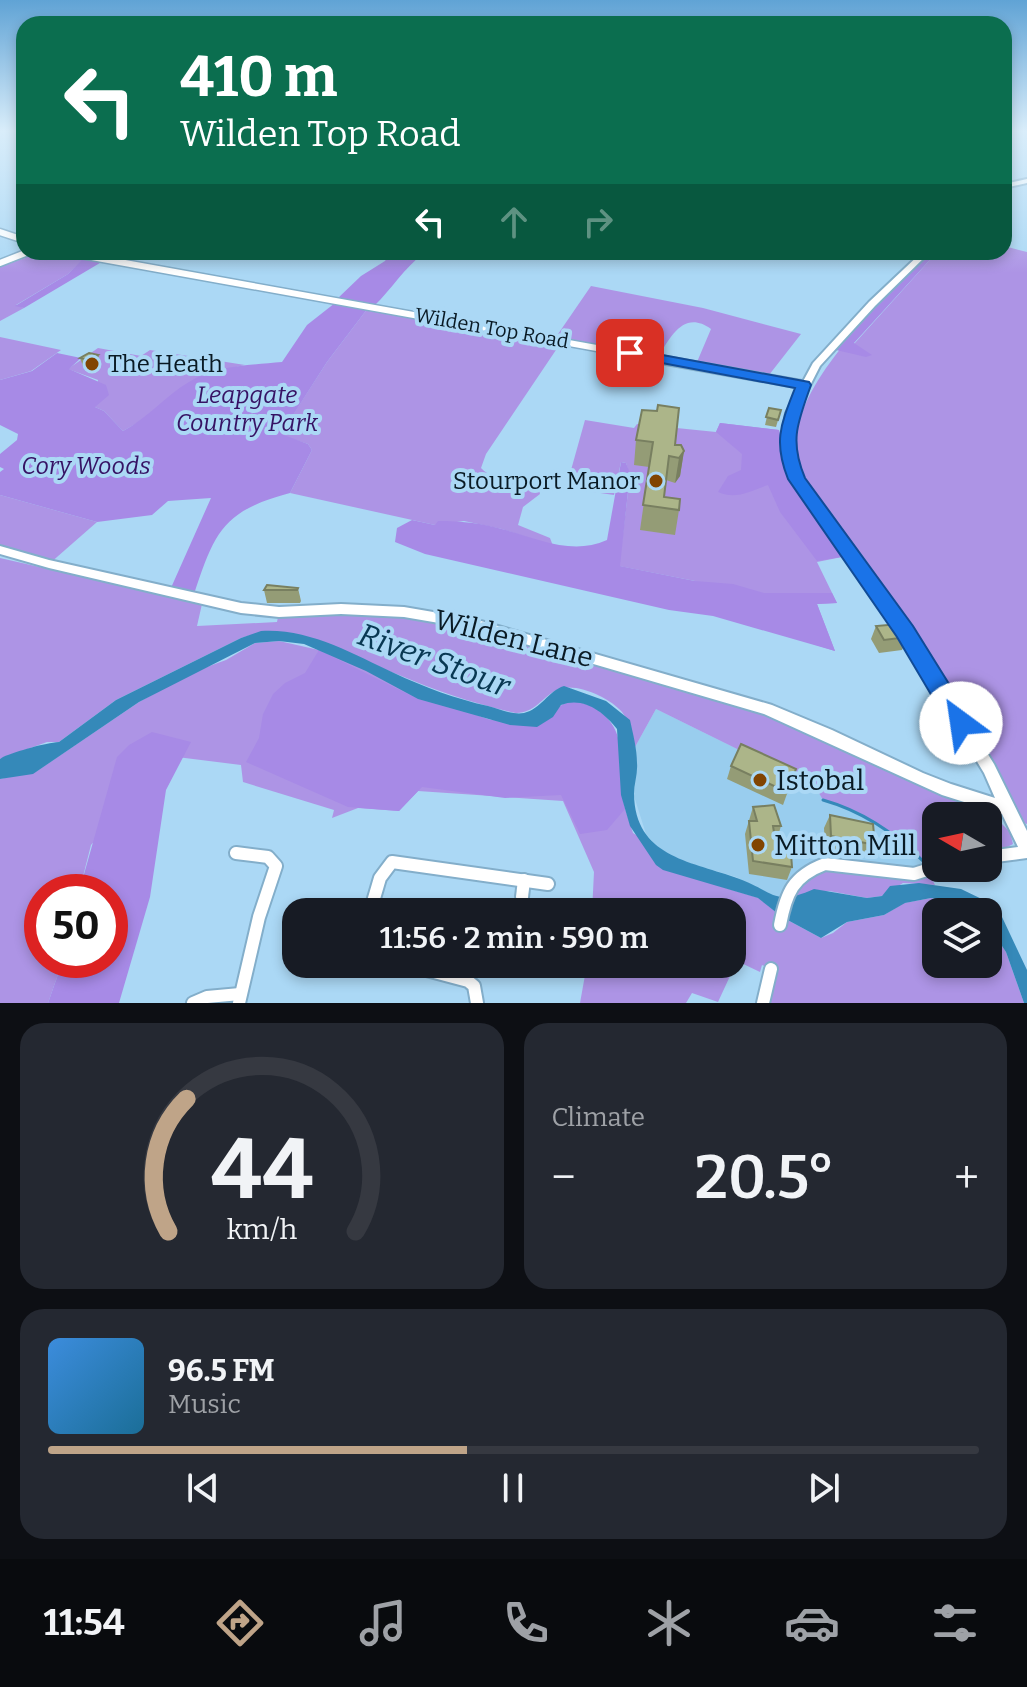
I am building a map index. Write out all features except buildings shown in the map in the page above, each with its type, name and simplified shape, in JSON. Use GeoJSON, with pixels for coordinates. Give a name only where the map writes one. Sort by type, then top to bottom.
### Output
{"type":"FeatureCollection","features":[{"type":"Feature","properties":{"kind":"main road"},"geometry":{"type":"LineString","coordinates":[[918,260],[829,349],[804,385],[786,431],[789,462],[797,479],[905,632],[989,769],[1027,850]]}},
{"type":"Feature","properties":{"kind":"main road","name":"Wilden Lane"},"geometry":{"type":"LineString","coordinates":[[0,550],[241,608],[279,612],[341,609],[404,612],[526,637],[802,721],[967,798],[1008,808]]}},
{"type":"Feature","properties":{"kind":"street","name":"Wilden Top Road"},"geometry":{"type":"LineString","coordinates":[[109,260],[804,385]]}},
{"type":"Feature","properties":{"kind":"street"},"geometry":{"type":"LineString","coordinates":[[1002,854],[1027,850]]}},
{"type":"Feature","properties":{"kind":"street"},"geometry":{"type":"LineString","coordinates":[[193,1003],[207,997],[240,998],[276,866],[268,857],[236,853]]}},
{"type":"Feature","properties":{"kind":"street"},"geometry":{"type":"LineString","coordinates":[[375,898],[384,869],[392,862],[548,884]]}},
{"type":"Feature","properties":{"kind":"street"},"geometry":{"type":"LineString","coordinates":[[780,925],[787,891],[795,877],[825,864],[906,874],[922,873]]}},
{"type":"Feature","properties":{"kind":"street"},"geometry":{"type":"LineString","coordinates":[[522,897],[524,880]]}},
{"type":"Feature","properties":{"kind":"street"},"geometry":{"type":"LineString","coordinates":[[763,1003],[771,969]]}},
{"type":"Feature","properties":{"kind":"street"},"geometry":{"type":"LineString","coordinates":[[457,978],[474,986],[477,1003]]}},
{"type":"Feature","properties":{"kind":"shaded area"},"geometry":{"type":"Polygon","coordinates":[[[1012,248],[1027,252],[1027,824],[1021,822],[950,694],[892,600],[863,556],[820,502],[803,473],[796,443],[802,413],[815,385],[841,348],[869,354],[854,344],[930,260],[1012,260],[1012,248]]]}},
{"type":"Feature","properties":{"kind":"shaded area"},"geometry":{"type":"Polygon","coordinates":[[[19,260],[82,261],[68,274],[16,305],[24,308],[0,321],[0,266],[19,260]]]}},
{"type":"Feature","properties":{"kind":"shaded area"},"geometry":{"type":"Polygon","coordinates":[[[591,286],[703,308],[801,334],[769,375],[697,362],[711,329],[694,322],[674,333],[659,356],[556,337],[591,286]]]}},
{"type":"Feature","properties":{"kind":"shaded area"},"geometry":{"type":"Polygon","coordinates":[[[368,308],[560,344],[486,454],[481,468],[494,476],[539,490],[540,494],[523,507],[518,525],[550,538],[553,546],[502,529],[464,521],[435,525],[290,493],[312,450],[308,444],[280,435],[327,362],[368,308]]]}},
{"type":"Feature","properties":{"kind":"shaded area"},"geometry":{"type":"Polygon","coordinates":[[[0,337],[61,350],[31,371],[0,380],[0,337]]]}},
{"type":"Feature","properties":{"kind":"shaded area"},"geometry":{"type":"Polygon","coordinates":[[[98,348],[141,356],[150,350],[245,365],[206,374],[123,431],[104,411],[95,407],[98,380],[68,369],[98,348]]]}},
{"type":"Feature","properties":{"kind":"shaded area"},"geometry":{"type":"Polygon","coordinates":[[[585,420],[634,428],[637,424],[716,432],[720,423],[779,430],[786,468],[801,496],[847,556],[817,562],[837,603],[817,604],[835,651],[807,642],[695,581],[619,566],[630,476],[626,463],[621,462],[614,495],[566,488],[585,420]]]}},
{"type":"Feature","properties":{"kind":"shaded area"},"geometry":{"type":"Polygon","coordinates":[[[0,495],[97,522],[49,564],[0,550],[0,495]]]}},
{"type":"Feature","properties":{"kind":"shaded area"},"geometry":{"type":"Polygon","coordinates":[[[0,558],[202,604],[197,626],[277,622],[279,612],[341,609],[436,617],[732,698],[959,802],[922,802],[922,861],[882,827],[823,800],[816,788],[656,709],[635,747],[622,712],[589,692],[561,689],[532,708],[516,713],[428,686],[322,642],[283,633],[262,633],[241,638],[116,700],[59,742],[47,742],[0,759],[0,558]]]}},
{"type":"Feature","properties":{"kind":"shaded area"},"geometry":{"type":"Polygon","coordinates":[[[261,631],[279,631],[313,638],[428,688],[510,712],[530,711],[564,686],[606,701],[630,720],[637,758],[634,794],[637,815],[654,843],[683,860],[747,882],[772,895],[789,897],[814,889],[867,898],[882,896],[890,886],[919,883],[961,889],[980,898],[922,898],[884,915],[847,922],[821,938],[782,917],[758,898],[663,870],[656,865],[630,826],[621,795],[617,729],[592,707],[569,703],[561,705],[553,717],[537,727],[510,725],[418,699],[366,671],[304,644],[279,641],[255,643],[139,702],[33,774],[0,779],[0,759],[3,757],[59,742],[116,700],[261,631]]]}},
{"type":"Feature","properties":{"kind":"shaded area"},"geometry":{"type":"Polygon","coordinates":[[[279,641],[319,650],[489,720],[593,708],[633,833],[719,886],[759,898],[782,917],[821,938],[847,922],[884,915],[904,903],[922,900],[922,978],[1002,978],[1002,946],[1024,1003],[762,1003],[771,969],[762,965],[760,972],[746,965],[746,898],[593,898],[594,872],[563,801],[418,791],[399,811],[358,808],[332,818],[334,810],[243,782],[241,765],[169,756],[91,845],[84,874],[24,874],[24,978],[57,978],[48,1003],[0,1003],[0,779],[37,771],[139,702],[255,643],[279,641]]]}},
{"type":"Feature","properties":{"kind":"shaded area"},"geometry":{"type":"Polygon","coordinates":[[[656,709],[816,788],[823,799],[837,802],[896,837],[915,852],[922,862],[922,871],[785,898],[766,893],[736,877],[679,860],[657,847],[646,834],[634,796],[635,747],[656,709]]]}},
{"type":"Feature","properties":{"kind":"shaded area"},"geometry":{"type":"Polygon","coordinates":[[[1002,824],[1010,832],[1013,844],[1002,850],[1002,824]]]}},
{"type":"Feature","properties":{"kind":"shaded area"},"geometry":{"type":"Polygon","coordinates":[[[825,864],[922,870],[922,882],[934,882],[935,885],[903,883],[882,896],[867,898],[829,891],[785,898],[825,864]]]}},
{"type":"Feature","properties":{"kind":"shaded area"},"geometry":{"type":"Polygon","coordinates":[[[1002,917],[1027,970],[1027,1003],[1024,1003],[1002,946],[1002,917]]]}},
{"type":"Feature","properties":{"kind":"shaded area"},"geometry":{"type":"Polygon","coordinates":[[[584,978],[729,978],[718,1002],[692,993],[686,1003],[580,1003],[584,978]]]}},
{"type":"Feature","properties":{"kind":"green space"},"geometry":{"type":"Polygon","coordinates":[[[16,257],[16,260],[20,260],[0,266],[0,263],[16,257]]]}},
{"type":"Feature","properties":{"kind":"green space"},"geometry":{"type":"Polygon","coordinates":[[[79,260],[105,260],[24,308],[15,306],[68,274],[81,261],[79,260]]]}},
{"type":"Feature","properties":{"kind":"green space"},"geometry":{"type":"Polygon","coordinates":[[[417,260],[374,306],[337,299],[361,276],[385,261],[417,260]]]}},
{"type":"Feature","properties":{"kind":"green space"},"geometry":{"type":"Polygon","coordinates":[[[923,260],[930,260],[854,343],[872,355],[866,357],[836,350],[923,260]]]}},
{"type":"Feature","properties":{"kind":"green space"},"geometry":{"type":"Polygon","coordinates":[[[335,303],[368,308],[327,362],[281,434],[308,444],[312,450],[290,493],[250,508],[225,527],[208,554],[194,594],[170,590],[211,498],[168,501],[152,515],[97,522],[0,495],[0,472],[4,469],[0,467],[0,454],[17,440],[18,434],[0,425],[0,380],[32,371],[57,353],[81,358],[69,369],[106,385],[109,395],[95,407],[104,411],[123,431],[199,376],[234,367],[282,362],[307,325],[335,303]]]}},
{"type":"Feature","properties":{"kind":"green space"},"geometry":{"type":"Polygon","coordinates":[[[720,423],[779,430],[786,468],[801,496],[847,556],[817,561],[780,512],[768,485],[737,495],[718,492],[728,476],[741,470],[742,454],[716,432],[720,423]]]}},
{"type":"Feature","properties":{"kind":"green space"},"geometry":{"type":"Polygon","coordinates":[[[621,462],[626,463],[630,473],[620,566],[695,581],[733,584],[764,593],[832,593],[837,603],[817,604],[835,651],[713,616],[669,610],[425,554],[395,542],[397,528],[412,520],[435,525],[438,521],[478,524],[567,546],[607,540],[621,462]]]}},
{"type":"Feature","properties":{"kind":"green space"},"geometry":{"type":"Polygon","coordinates":[[[319,650],[418,699],[509,725],[530,723],[567,703],[589,705],[613,725],[618,737],[625,809],[607,830],[580,834],[561,795],[505,798],[422,787],[399,811],[348,807],[246,762],[259,738],[263,714],[273,694],[285,683],[305,673],[319,650]]]}},
{"type":"Feature","properties":{"kind":"green space"},"geometry":{"type":"Polygon","coordinates":[[[152,732],[191,742],[166,790],[150,897],[128,972],[128,874],[84,874],[117,757],[129,745],[152,732]]]}},
{"type":"Feature","properties":{"kind":"green space"},"geometry":{"type":"Polygon","coordinates":[[[57,978],[126,978],[119,1003],[48,1003],[57,978]]]}},
{"type":"Feature","properties":{"kind":"waterway"},"geometry":{"type":"LineString","coordinates":[[823,800],[851,810],[878,825],[922,860]]}},
{"type":"Feature","properties":{"kind":"place","name":"The Heath"},"geometry":{"type":"Point","coordinates":[92,364]}},
{"type":"Feature","properties":{"kind":"place","name":"Stourport Manor"},"geometry":{"type":"Point","coordinates":[656,481]}},
{"type":"Feature","properties":{"kind":"place","name":"Istobal"},"geometry":{"type":"Point","coordinates":[760,780]}},
{"type":"Feature","properties":{"kind":"place","name":"Mitton Mill"},"geometry":{"type":"Point","coordinates":[758,845]}},
{"type":"Feature","properties":{"kind":"route"},"geometry":{"type":"LineString","coordinates":[[630,353],[804,385],[786,431],[789,462],[807,496],[905,632],[961,723]]}},
{"type":"Feature","properties":{"kind":"park label","name":"Leapgate Country Park"},"geometry":{"type":"Point","coordinates":[247,409]}},
{"type":"Feature","properties":{"kind":"park label","name":"Cory Woods"},"geometry":{"type":"Point","coordinates":[86,466]}},
{"type":"Feature","properties":{"kind":"water label","name":"River Stour"},"geometry":{"type":"Point","coordinates":[434,660]}}]}
